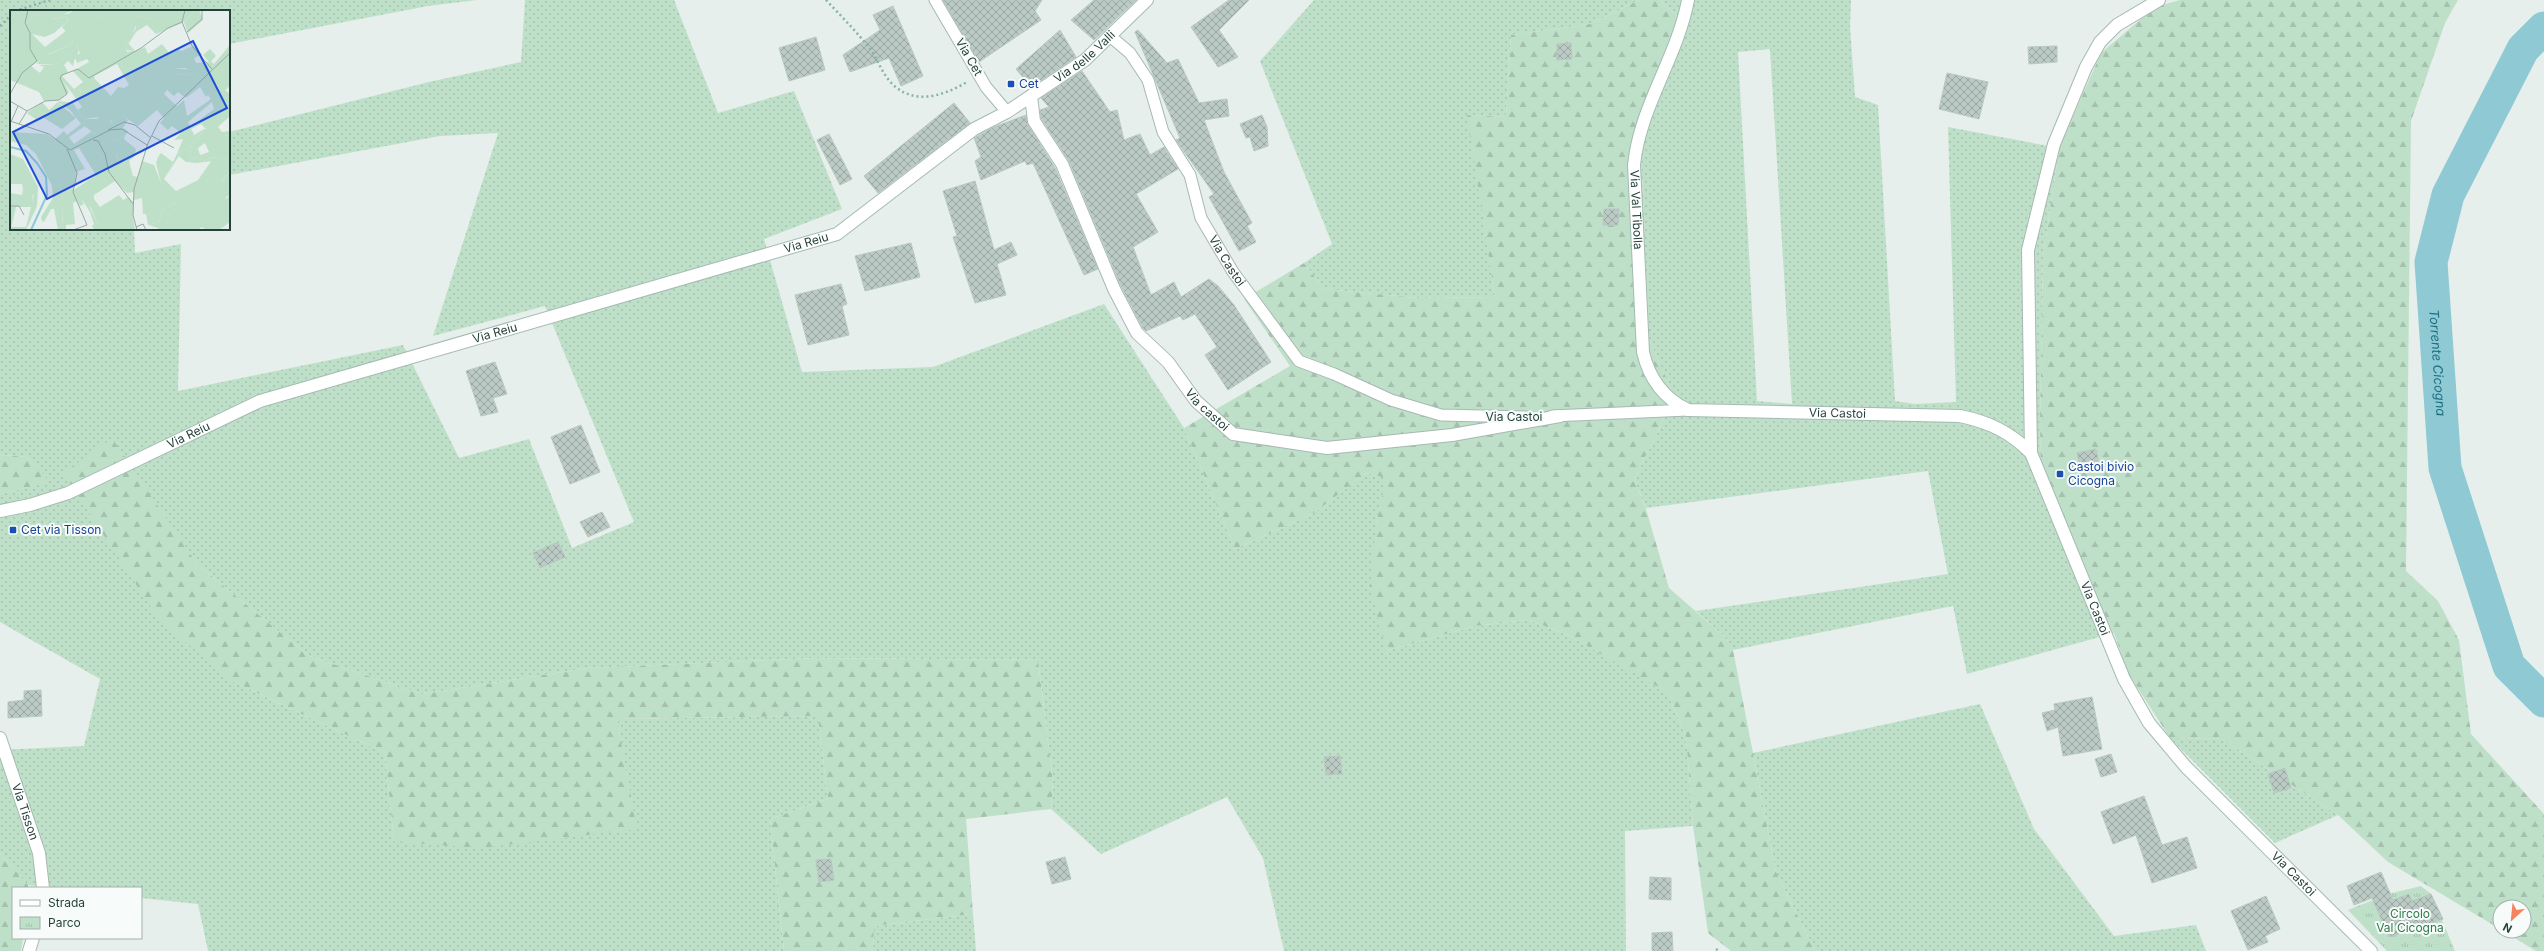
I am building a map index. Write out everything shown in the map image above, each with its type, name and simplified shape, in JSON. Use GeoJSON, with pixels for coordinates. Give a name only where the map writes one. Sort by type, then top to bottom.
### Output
{"type":"FeatureCollection","features":[{"type":"Feature","properties":{"kind":"street","name":"Via delle Valli"},"geometry":{"type":"LineString","coordinates":[[974,129],[1007,112],[1085,60],[1148,0]]}},
{"type":"Feature","properties":{"kind":"street","name":"Via Val Tibolla"},"geometry":{"type":"LineString","coordinates":[[1688,0],[1681,25],[1646,110],[1636,146],[1633,186],[1643,352],[1646,366],[1661,390],[1672,402],[1688,410]]}},
{"type":"Feature","properties":{"kind":"street"},"geometry":{"type":"LineString","coordinates":[[2030,453],[2028,250],[2054,144],[2086,67],[2100,42],[2117,25],[2159,0]]}},
{"type":"Feature","properties":{"kind":"street","name":"Via castoi"},"geometry":{"type":"LineString","coordinates":[[1032,96],[1034,121],[1062,164],[1114,289],[1137,333],[1168,362],[1196,401],[1233,434],[1327,448],[1452,435],[1560,416]]}},
{"type":"Feature","properties":{"kind":"street","name":"Via Reiu"},"geometry":{"type":"LineString","coordinates":[[0,511],[30,506],[68,494],[260,401],[837,234],[974,129]]}},
{"type":"Feature","properties":{"kind":"street","name":"Via Castoi"},"geometry":{"type":"LineString","coordinates":[[1688,410],[1960,416],[2001,429],[2030,453],[2124,679],[2149,723],[2186,768],[2371,951]]}},
{"type":"Feature","properties":{"kind":"street","name":"Via Tisson"},"geometry":{"type":"LineString","coordinates":[[0,738],[39,853],[43,887]]}},
{"type":"Feature","properties":{"kind":"street"},"geometry":{"type":"LineString","coordinates":[[29,951],[33,939]]}},
{"type":"Feature","properties":{"kind":"lane","name":"Via Cet"},"geometry":{"type":"LineString","coordinates":[[935,0],[979,75],[1007,112]]}},
{"type":"Feature","properties":{"kind":"lane","name":"Via Castoi"},"geometry":{"type":"LineString","coordinates":[[1110,36],[1130,52],[1148,80],[1163,132],[1190,175],[1201,218],[1233,272],[1299,361],[1334,374],[1391,400],[1440,415],[1512,418],[1688,410]]}},
{"type":"Feature","properties":{"kind":"path"},"geometry":{"type":"LineString","coordinates":[[18,10],[50,0]]}},
{"type":"Feature","properties":{"kind":"path"},"geometry":{"type":"LineString","coordinates":[[826,0],[872,51],[886,77],[898,91],[919,96],[932,96],[952,91],[979,75]]}},
{"type":"Feature","properties":{"kind":"path"},"geometry":{"type":"LineString","coordinates":[[0,26],[10,16]]}},
{"type":"Feature","properties":{"kind":"path"},"geometry":{"type":"LineString","coordinates":[[1716,948],[1719,951]]}},
{"type":"Feature","properties":{"kind":"green space"},"geometry":{"type":"Polygon","coordinates":[[[0,0],[477,0],[428,6],[230,44],[230,10],[10,10],[10,230],[134,230],[135,253],[181,244],[178,391],[403,345],[459,458],[529,439],[572,548],[634,522],[545,306],[433,336],[498,133],[440,136],[230,175],[230,132],[429,82],[521,62],[525,0],[674,0],[718,113],[794,91],[842,209],[764,239],[802,372],[933,367],[1104,304],[1184,428],[1235,549],[1314,513],[1366,473],[1387,478],[1376,524],[1386,651],[1475,626],[1529,620],[1568,635],[1623,666],[1667,692],[1686,737],[1693,826],[1625,831],[1626,951],[1284,951],[1263,858],[1227,797],[1101,854],[1051,809],[1053,782],[1038,660],[815,658],[588,668],[422,694],[309,656],[197,564],[111,439],[234,682],[385,753],[394,842],[636,829],[617,719],[818,716],[828,799],[770,819],[784,951],[208,951],[198,904],[142,898],[142,887],[44,887],[28,885],[0,853],[0,750],[84,746],[100,679],[0,622],[0,494],[49,482],[27,457],[0,455],[0,0]]]}},
{"type":"Feature","properties":{"kind":"green space"},"geometry":{"type":"Polygon","coordinates":[[[1314,0],[1639,0],[1590,24],[1511,35],[1506,117],[1468,115],[1495,297],[1418,298],[1324,289],[1304,263],[1332,244],[1260,61],[1314,0]]]}},
{"type":"Feature","properties":{"kind":"green space"},"geometry":{"type":"Polygon","coordinates":[[[1639,0],[1660,0],[1688,26],[1659,90],[1641,153],[1649,340],[1675,397],[1634,479],[1646,509],[1669,588],[1724,636],[1733,650],[1776,872],[1815,951],[1731,951],[1708,933],[1693,826],[1686,737],[1667,692],[1568,635],[1529,620],[1475,626],[1386,651],[1370,586],[1376,524],[1386,478],[1366,473],[1314,513],[1235,549],[1184,428],[1290,366],[1244,299],[1304,263],[1324,289],[1418,298],[1495,297],[1467,115],[1506,117],[1511,35],[1590,24],[1639,0]]]}},
{"type":"Feature","properties":{"kind":"green space"},"geometry":{"type":"Polygon","coordinates":[[[1660,0],[1851,0],[1850,27],[1855,97],[1878,105],[1895,401],[1915,404],[1956,402],[1948,127],[2059,148],[2043,257],[2040,422],[2041,496],[2114,633],[1967,674],[1953,606],[1733,650],[1724,636],[1696,611],[1948,574],[1928,471],[1646,508],[1634,479],[1675,397],[1649,340],[1641,153],[1659,90],[1688,26],[1660,0]],[[1770,49],[1738,52],[1757,401],[1792,404],[1770,49]]]}},
{"type":"Feature","properties":{"kind":"green space"},"geometry":{"type":"Polygon","coordinates":[[[2180,0],[2458,0],[2445,23],[2411,121],[2406,571],[2438,601],[2459,640],[2471,734],[2544,814],[2544,951],[2536,951],[2516,939],[2532,939],[2532,899],[2492,899],[2492,924],[2388,862],[2338,815],[2222,739],[2170,738],[2128,673],[2114,633],[2041,496],[2040,422],[2043,257],[2059,148],[2101,53],[2155,7],[2180,0]]]}},
{"type":"Feature","properties":{"kind":"green space"},"geometry":{"type":"Polygon","coordinates":[[[112,438],[197,564],[309,656],[422,694],[588,668],[815,658],[1038,660],[1053,782],[1051,809],[966,819],[973,914],[874,926],[873,951],[784,951],[770,819],[828,799],[818,716],[617,719],[637,829],[482,848],[394,842],[385,753],[234,682],[160,621],[63,473],[112,438]]]}},
{"type":"Feature","properties":{"kind":"green space"},"geometry":{"type":"Polygon","coordinates":[[[0,455],[27,457],[50,482],[0,494],[0,455]]]}},
{"type":"Feature","properties":{"kind":"green space"},"geometry":{"type":"Polygon","coordinates":[[[1980,704],[2034,829],[2114,936],[2196,925],[2206,951],[1815,951],[1776,872],[1753,753],[1980,704]]]}},
{"type":"Feature","properties":{"kind":"green space"},"geometry":{"type":"Polygon","coordinates":[[[2170,738],[2222,739],[2338,815],[2275,843],[2170,738]]]}},
{"type":"Feature","properties":{"kind":"green space"},"geometry":{"type":"Polygon","coordinates":[[[0,853],[28,885],[28,887],[12,887],[12,939],[23,939],[21,951],[0,951],[0,853]]]}},
{"type":"Feature","properties":{"kind":"green space","name":"Circolo Val Cicogna"},"geometry":{"type":"Polygon","coordinates":[[[2421,886],[2431,894],[2455,951],[2387,951],[2348,910],[2388,894],[2421,886]]]}},
{"type":"Feature","properties":{"kind":"green space"},"geometry":{"type":"Polygon","coordinates":[[[973,914],[976,951],[873,951],[874,926],[973,914]]]}},
{"type":"Feature","properties":{"kind":"building"},"geometry":{"type":"Polygon","coordinates":[[[943,0],[1042,0],[1035,11],[1041,20],[979,62],[943,0]]]}},
{"type":"Feature","properties":{"kind":"building"},"geometry":{"type":"Polygon","coordinates":[[[1094,0],[1136,0],[1094,40],[1071,20],[1094,0]]]}},
{"type":"Feature","properties":{"kind":"building"},"geometry":{"type":"Polygon","coordinates":[[[1229,0],[1249,0],[1219,30],[1238,57],[1218,67],[1191,27],[1229,0]]]}},
{"type":"Feature","properties":{"kind":"building"},"geometry":{"type":"Polygon","coordinates":[[[893,6],[923,76],[901,86],[889,58],[850,72],[843,55],[880,30],[873,15],[893,6]]]}},
{"type":"Feature","properties":{"kind":"building"},"geometry":{"type":"Polygon","coordinates":[[[1060,30],[1076,57],[1031,87],[1016,69],[1060,30]]]}},
{"type":"Feature","properties":{"kind":"building"},"geometry":{"type":"Polygon","coordinates":[[[1138,30],[1167,63],[1178,59],[1199,103],[1227,99],[1229,116],[1204,120],[1224,172],[1252,223],[1247,226],[1256,242],[1239,251],[1209,197],[1214,194],[1176,140],[1180,138],[1135,32],[1138,30]]]}},
{"type":"Feature","properties":{"kind":"building"},"geometry":{"type":"Polygon","coordinates":[[[816,37],[825,70],[789,81],[779,48],[816,37]]]}},
{"type":"Feature","properties":{"kind":"building"},"geometry":{"type":"Polygon","coordinates":[[[1571,43],[1572,59],[1557,60],[1557,44],[1571,43]]]}},
{"type":"Feature","properties":{"kind":"building"},"geometry":{"type":"Polygon","coordinates":[[[2057,46],[2057,62],[2029,64],[2028,47],[2057,46]]]}},
{"type":"Feature","properties":{"kind":"building"},"geometry":{"type":"Polygon","coordinates":[[[1082,71],[1110,112],[1117,110],[1124,140],[1140,134],[1150,155],[1164,147],[1178,169],[1136,194],[1158,232],[1133,247],[1151,295],[1174,282],[1181,297],[1209,279],[1218,286],[1234,305],[1271,362],[1228,390],[1205,355],[1217,347],[1195,314],[1183,320],[1180,316],[1146,331],[1143,328],[1121,286],[1069,161],[1041,118],[1040,110],[1049,107],[1041,98],[1082,71]]]}},
{"type":"Feature","properties":{"kind":"building"},"geometry":{"type":"Polygon","coordinates":[[[1947,73],[1988,82],[1979,119],[1939,109],[1947,73]]]}},
{"type":"Feature","properties":{"kind":"building"},"geometry":{"type":"Polygon","coordinates":[[[954,103],[970,123],[878,193],[864,176],[954,103]]]}},
{"type":"Feature","properties":{"kind":"building"},"geometry":{"type":"Polygon","coordinates":[[[1026,115],[1028,125],[1055,168],[1098,269],[1084,275],[1033,163],[1027,165],[1025,161],[981,180],[975,161],[981,157],[974,138],[994,127],[1026,115]]]}},
{"type":"Feature","properties":{"kind":"building"},"geometry":{"type":"Polygon","coordinates":[[[1262,115],[1267,127],[1268,146],[1254,151],[1250,137],[1246,138],[1240,124],[1262,115]]]}},
{"type":"Feature","properties":{"kind":"building"},"geometry":{"type":"Polygon","coordinates":[[[829,134],[852,179],[840,185],[817,140],[829,134]]]}},
{"type":"Feature","properties":{"kind":"building"},"geometry":{"type":"Polygon","coordinates":[[[975,181],[994,250],[1011,242],[1017,255],[997,264],[1006,295],[975,303],[953,237],[957,236],[943,191],[975,181]]]}},
{"type":"Feature","properties":{"kind":"building"},"geometry":{"type":"Polygon","coordinates":[[[1604,209],[1619,209],[1618,225],[1603,225],[1604,209]]]}},
{"type":"Feature","properties":{"kind":"building"},"geometry":{"type":"Polygon","coordinates":[[[911,243],[920,277],[865,291],[855,256],[911,243]]]}},
{"type":"Feature","properties":{"kind":"building"},"geometry":{"type":"Polygon","coordinates":[[[841,284],[847,304],[842,306],[849,335],[808,345],[795,295],[841,284]]]}},
{"type":"Feature","properties":{"kind":"building"},"geometry":{"type":"Polygon","coordinates":[[[495,362],[507,394],[493,398],[498,412],[481,416],[466,371],[495,362]]]}},
{"type":"Feature","properties":{"kind":"building"},"geometry":{"type":"Polygon","coordinates":[[[581,425],[600,472],[570,484],[551,437],[581,425]]]}},
{"type":"Feature","properties":{"kind":"building"},"geometry":{"type":"Polygon","coordinates":[[[2096,449],[2100,468],[2081,472],[2077,453],[2096,449]]]}},
{"type":"Feature","properties":{"kind":"building"},"geometry":{"type":"Polygon","coordinates":[[[602,512],[610,527],[588,537],[580,522],[602,512]]]}},
{"type":"Feature","properties":{"kind":"building"},"geometry":{"type":"Polygon","coordinates":[[[558,542],[565,557],[540,568],[533,553],[558,542]]]}},
{"type":"Feature","properties":{"kind":"building"},"geometry":{"type":"Polygon","coordinates":[[[41,690],[42,716],[8,718],[8,702],[24,700],[24,691],[41,690]]]}},
{"type":"Feature","properties":{"kind":"building"},"geometry":{"type":"Polygon","coordinates":[[[2092,697],[2102,749],[2063,756],[2058,727],[2047,731],[2042,713],[2055,710],[2054,704],[2092,697]]]}},
{"type":"Feature","properties":{"kind":"building"},"geometry":{"type":"Polygon","coordinates":[[[2111,754],[2117,772],[2101,777],[2095,759],[2111,754]]]}},
{"type":"Feature","properties":{"kind":"building"},"geometry":{"type":"Polygon","coordinates":[[[1340,756],[1342,774],[1326,775],[1324,757],[1340,756]]]}},
{"type":"Feature","properties":{"kind":"building"},"geometry":{"type":"Polygon","coordinates":[[[2285,768],[2291,788],[2274,793],[2268,774],[2285,768]]]}},
{"type":"Feature","properties":{"kind":"building"},"geometry":{"type":"Polygon","coordinates":[[[2144,796],[2162,845],[2187,837],[2197,868],[2152,883],[2136,835],[2113,844],[2101,812],[2144,796]]]}},
{"type":"Feature","properties":{"kind":"building"},"geometry":{"type":"Polygon","coordinates":[[[1065,857],[1071,879],[1052,884],[1046,862],[1065,857]]]}},
{"type":"Feature","properties":{"kind":"building"},"geometry":{"type":"Polygon","coordinates":[[[831,859],[834,880],[819,882],[816,860],[831,859]]]}},
{"type":"Feature","properties":{"kind":"building"},"geometry":{"type":"Polygon","coordinates":[[[2381,872],[2393,900],[2409,894],[2412,901],[2431,894],[2443,919],[2389,937],[2372,898],[2354,905],[2347,886],[2381,872]]]}},
{"type":"Feature","properties":{"kind":"building"},"geometry":{"type":"Polygon","coordinates":[[[1650,877],[1671,878],[1671,900],[1649,899],[1650,877]]]}},
{"type":"Feature","properties":{"kind":"building"},"geometry":{"type":"Polygon","coordinates":[[[2266,896],[2280,929],[2265,936],[2268,942],[2248,950],[2231,911],[2266,896]]]}},
{"type":"Feature","properties":{"kind":"building"},"geometry":{"type":"Polygon","coordinates":[[[1672,932],[1673,951],[1652,951],[1652,933],[1672,932]]]}},
{"type":"Feature","properties":{"kind":"waterway","name":"Torrente Cicogna"},"geometry":{"type":"LineString","coordinates":[[2544,28],[2523,49],[2448,195],[2431,262],[2445,468],[2509,666],[2544,701]]}},
{"type":"Feature","properties":{"kind":"place","name":"Cet"},"geometry":{"type":"Point","coordinates":[1011,84]}},
{"type":"Feature","properties":{"kind":"place","name":"Castoi bivio Cicogna"},"geometry":{"type":"Point","coordinates":[2060,474]}},
{"type":"Feature","properties":{"kind":"place","name":"Cet via Tisson"},"geometry":{"type":"Point","coordinates":[13,530]}}]}
